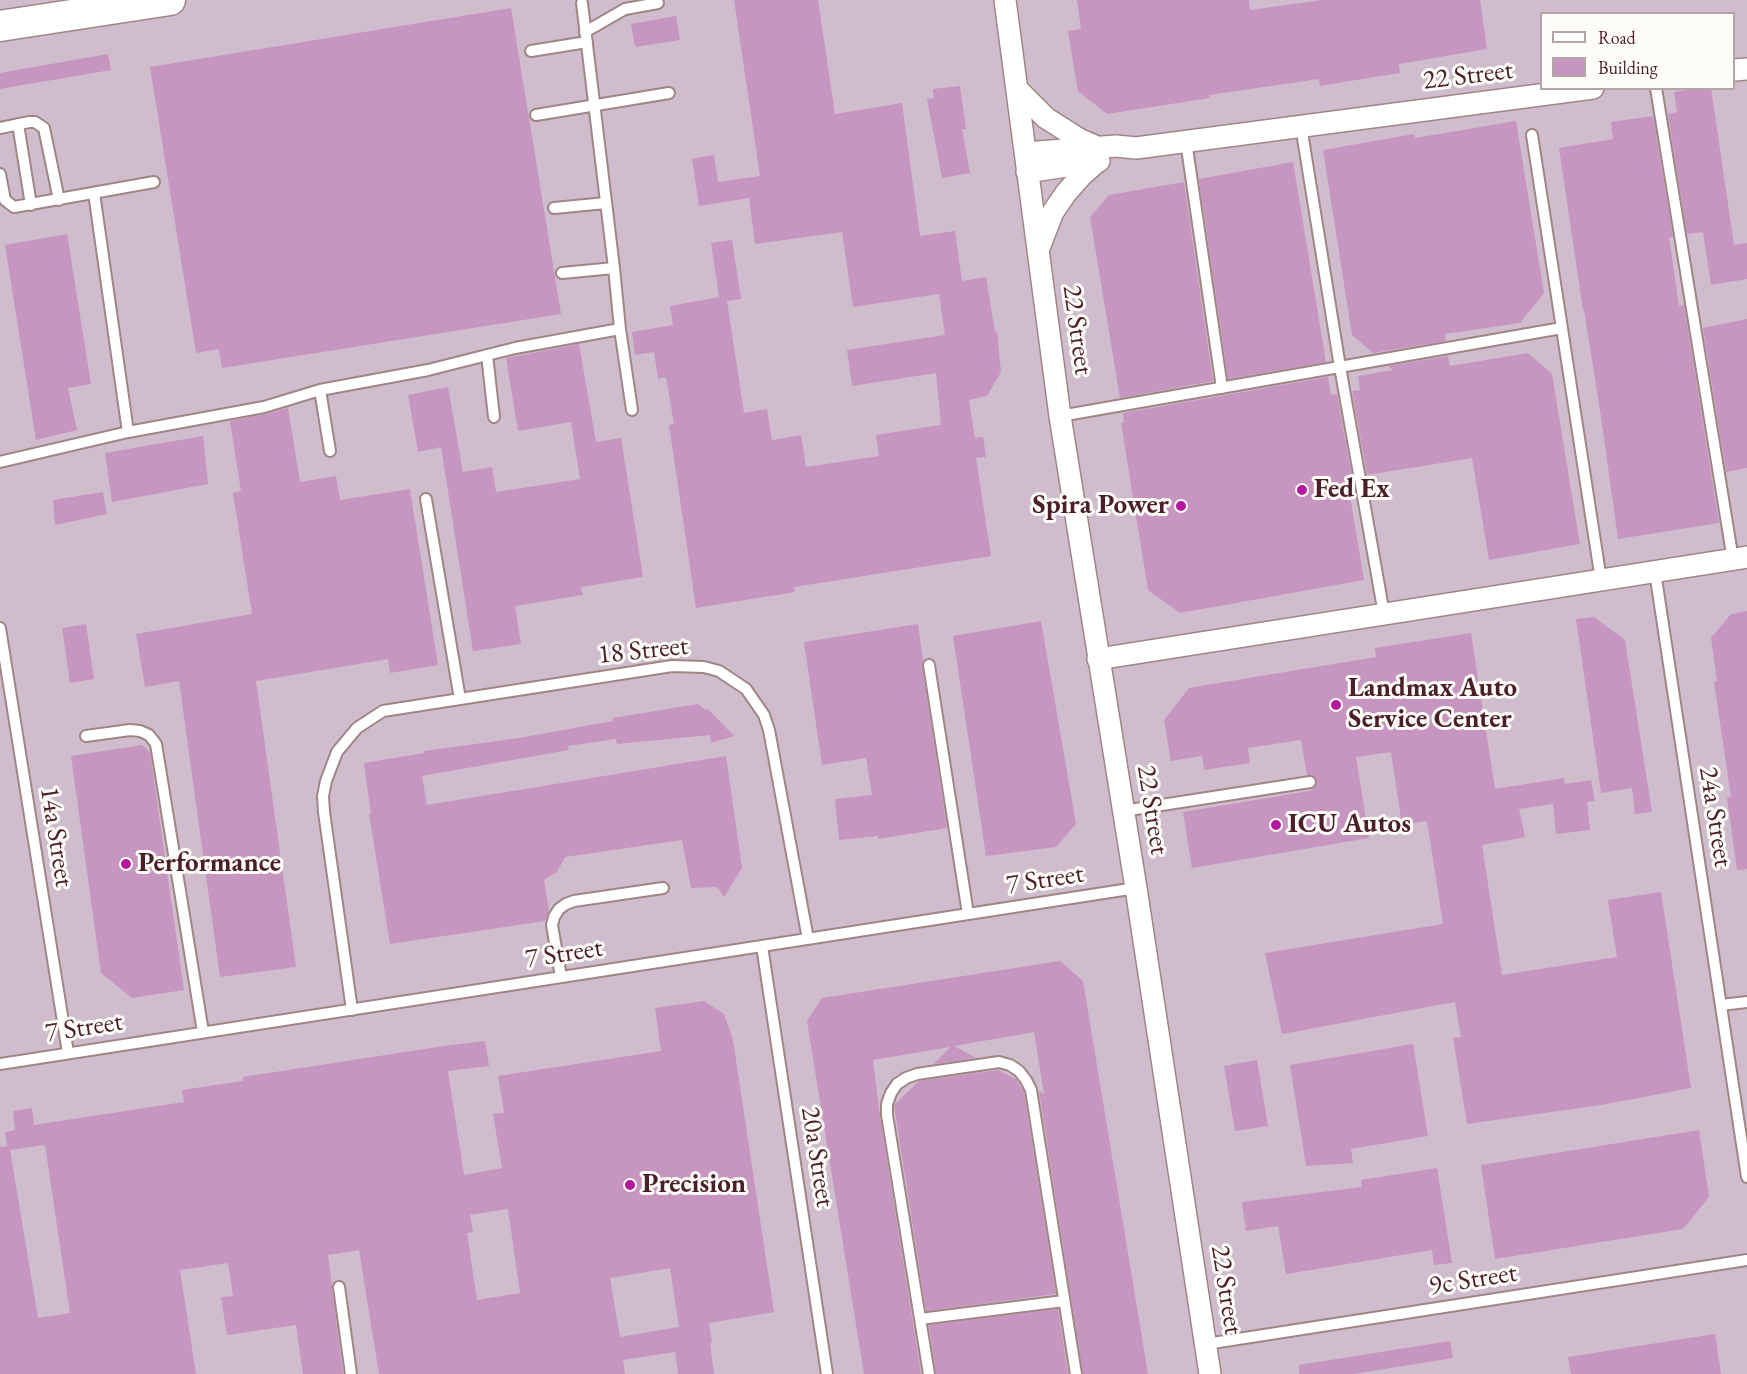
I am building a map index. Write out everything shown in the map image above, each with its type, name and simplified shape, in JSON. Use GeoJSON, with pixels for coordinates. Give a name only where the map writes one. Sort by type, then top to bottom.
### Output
{"type":"FeatureCollection","features":[{"type":"Feature","properties":{"kind":"main road"},"geometry":{"type":"LineString","coordinates":[[0,26],[170,0]]}},
{"type":"Feature","properties":{"kind":"street","name":"22 Street"},"geometry":{"type":"LineString","coordinates":[[1005,0],[1060,416],[1136,888],[1210,1374]]}},
{"type":"Feature","properties":{"kind":"street","name":"22 Street"},"geometry":{"type":"LineString","coordinates":[[1018,90],[1046,118],[1098,154]]}},
{"type":"Feature","properties":{"kind":"street","name":"22 Street"},"geometry":{"type":"LineString","coordinates":[[1026,162],[1578,90]]}},
{"type":"Feature","properties":{"kind":"street","name":"22 Street"},"geometry":{"type":"LineString","coordinates":[[1037,255],[1043,232],[1053,212],[1065,193],[1098,154]]}},
{"type":"Feature","properties":{"kind":"street"},"geometry":{"type":"LineString","coordinates":[[1098,659],[1740,558]]}},
{"type":"Feature","properties":{"kind":"lane"},"geometry":{"type":"LineString","coordinates":[[582,3],[620,329],[632,410]]}},
{"type":"Feature","properties":{"kind":"lane"},"geometry":{"type":"LineString","coordinates":[[531,51],[586,37],[616,13],[658,3]]}},
{"type":"Feature","properties":{"kind":"lane"},"geometry":{"type":"LineString","coordinates":[[1656,90],[1740,558]]}},
{"type":"Feature","properties":{"kind":"lane"},"geometry":{"type":"LineString","coordinates":[[536,115],[669,93]]}},
{"type":"Feature","properties":{"kind":"lane"},"geometry":{"type":"LineString","coordinates":[[0,128],[35,122],[44,128],[58,200]]}},
{"type":"Feature","properties":{"kind":"lane"},"geometry":{"type":"LineString","coordinates":[[18,124],[31,205]]}},
{"type":"Feature","properties":{"kind":"lane"},"geometry":{"type":"LineString","coordinates":[[1301,126],[1340,367],[1384,614]]}},
{"type":"Feature","properties":{"kind":"lane"},"geometry":{"type":"LineString","coordinates":[[1533,135],[1601,580]]}},
{"type":"Feature","properties":{"kind":"lane"},"geometry":{"type":"LineString","coordinates":[[1186,141],[1222,388]]}},
{"type":"Feature","properties":{"kind":"lane"},"geometry":{"type":"LineString","coordinates":[[0,174],[7,203],[14,207],[154,182]]}},
{"type":"Feature","properties":{"kind":"lane"},"geometry":{"type":"LineString","coordinates":[[94,193],[128,432]]}},
{"type":"Feature","properties":{"kind":"lane"},"geometry":{"type":"LineString","coordinates":[[554,207],[606,203]]}},
{"type":"Feature","properties":{"kind":"lane"},"geometry":{"type":"LineString","coordinates":[[562,273],[614,268]]}},
{"type":"Feature","properties":{"kind":"lane"},"geometry":{"type":"LineString","coordinates":[[1060,416],[1562,328]]}},
{"type":"Feature","properties":{"kind":"lane"},"geometry":{"type":"LineString","coordinates":[[0,462],[128,432],[264,406],[320,390],[428,370],[486,355],[620,329]]}},
{"type":"Feature","properties":{"kind":"lane"},"geometry":{"type":"LineString","coordinates":[[486,355],[494,417]]}},
{"type":"Feature","properties":{"kind":"lane"},"geometry":{"type":"LineString","coordinates":[[320,390],[330,451]]}},
{"type":"Feature","properties":{"kind":"lane"},"geometry":{"type":"LineString","coordinates":[[426,499],[460,699]]}},
{"type":"Feature","properties":{"kind":"lane","name":"24a Street"},"geometry":{"type":"LineString","coordinates":[[1655,572],[1747,1177]]}},
{"type":"Feature","properties":{"kind":"lane","name":"14a Street"},"geometry":{"type":"LineString","coordinates":[[0,628],[68,1053]]}},
{"type":"Feature","properties":{"kind":"lane","name":"18 Street"},"geometry":{"type":"LineString","coordinates":[[352,1010],[324,812],[323,796],[330,766],[346,739],[369,718],[383,711],[460,699],[688,665],[719,671],[734,679],[756,701],[769,730],[808,939]]}},
{"type":"Feature","properties":{"kind":"lane"},"geometry":{"type":"LineString","coordinates":[[929,665],[968,914]]}},
{"type":"Feature","properties":{"kind":"lane"},"geometry":{"type":"LineString","coordinates":[[86,736],[130,730],[140,731],[149,735],[156,744],[203,1032]]}},
{"type":"Feature","properties":{"kind":"lane"},"geometry":{"type":"LineString","coordinates":[[1123,811],[1310,782]]}},
{"type":"Feature","properties":{"kind":"lane"},"geometry":{"type":"LineString","coordinates":[[561,977],[552,925],[559,909],[574,901],[663,888]]}},
{"type":"Feature","properties":{"kind":"lane","name":"7 Street"},"geometry":{"type":"LineString","coordinates":[[0,1064],[1136,888]]}},
{"type":"Feature","properties":{"kind":"lane","name":"20a Street"},"geometry":{"type":"LineString","coordinates":[[762,946],[827,1374]]}},
{"type":"Feature","properties":{"kind":"lane"},"geometry":{"type":"LineString","coordinates":[[1721,1005],[1747,1002]]}},
{"type":"Feature","properties":{"kind":"lane"},"geometry":{"type":"LineString","coordinates":[[929,1374],[887,1104],[897,1084],[906,1078],[999,1062],[1019,1071],[1031,1090],[1076,1374]]}},
{"type":"Feature","properties":{"kind":"lane","name":"9c Street"},"geometry":{"type":"LineString","coordinates":[[1206,1344],[1747,1260]]}},
{"type":"Feature","properties":{"kind":"lane"},"geometry":{"type":"LineString","coordinates":[[339,1287],[351,1374]]}},
{"type":"Feature","properties":{"kind":"lane"},"geometry":{"type":"LineString","coordinates":[[920,1319],[1064,1300]]}},
{"type":"Feature","properties":{"kind":"shaded area"},"geometry":{"type":"Polygon","coordinates":[[[0,0],[1747,0],[1747,1374],[0,1374],[0,0]]]}},
{"type":"Feature","properties":{"kind":"building"},"geometry":{"type":"Polygon","coordinates":[[[734,0],[818,0],[835,114],[902,103],[920,236],[955,231],[962,281],[986,277],[995,332],[997,331],[1001,372],[987,396],[969,400],[975,438],[983,437],[986,457],[976,458],[991,556],[794,587],[795,592],[696,608],[669,425],[674,424],[666,377],[658,379],[654,352],[635,355],[632,332],[673,325],[670,306],[719,297],[711,243],[732,240],[741,299],[727,301],[744,413],[767,409],[772,440],[801,435],[806,467],[879,456],[876,435],[941,425],[936,373],[852,386],[847,350],[945,335],[939,294],[853,307],[842,232],[755,244],[749,198],[699,206],[692,159],[714,155],[718,182],[760,176],[734,0]]]}},
{"type":"Feature","properties":{"kind":"building"},"geometry":{"type":"Polygon","coordinates":[[[1077,0],[1249,0],[1250,10],[1322,0],[1480,0],[1487,49],[1399,64],[1400,73],[1320,86],[1319,79],[1209,95],[1210,98],[1107,114],[1078,91],[1068,31],[1081,29],[1077,0]]]}},
{"type":"Feature","properties":{"kind":"building"},"geometry":{"type":"Polygon","coordinates":[[[511,8],[561,314],[222,368],[219,349],[196,353],[150,67],[511,8]]]}},
{"type":"Feature","properties":{"kind":"building"},"geometry":{"type":"Polygon","coordinates":[[[676,16],[680,40],[635,47],[631,24],[676,16]]]}},
{"type":"Feature","properties":{"kind":"building"},"geometry":{"type":"Polygon","coordinates":[[[108,54],[111,70],[0,89],[0,73],[108,54]]]}},
{"type":"Feature","properties":{"kind":"building"},"geometry":{"type":"Polygon","coordinates":[[[960,86],[966,129],[962,129],[970,173],[942,178],[927,99],[934,98],[933,89],[960,86]]]}},
{"type":"Feature","properties":{"kind":"building"},"geometry":{"type":"Polygon","coordinates":[[[1711,90],[1734,245],[1747,243],[1747,279],[1711,285],[1703,232],[1687,234],[1668,114],[1677,112],[1674,92],[1711,90]]]}},
{"type":"Feature","properties":{"kind":"building"},"geometry":{"type":"Polygon","coordinates":[[[1653,116],[1673,237],[1669,237],[1679,306],[1684,305],[1719,523],[1618,539],[1559,148],[1613,139],[1611,122],[1653,116]]]}},
{"type":"Feature","properties":{"kind":"building"},"geometry":{"type":"Polygon","coordinates":[[[1516,121],[1544,293],[1520,323],[1445,334],[1446,341],[1373,353],[1352,335],[1323,150],[1414,134],[1415,138],[1516,121]]]}},
{"type":"Feature","properties":{"kind":"building"},"geometry":{"type":"Polygon","coordinates":[[[1293,162],[1326,362],[1228,379],[1199,179],[1293,162]]]}},
{"type":"Feature","properties":{"kind":"building"},"geometry":{"type":"Polygon","coordinates":[[[1184,182],[1213,381],[1120,398],[1090,217],[1109,195],[1184,182]]]}},
{"type":"Feature","properties":{"kind":"building"},"geometry":{"type":"Polygon","coordinates":[[[67,234],[91,384],[68,388],[77,430],[36,440],[5,245],[67,234]]]}},
{"type":"Feature","properties":{"kind":"building"},"geometry":{"type":"Polygon","coordinates":[[[1747,319],[1747,468],[1726,472],[1703,328],[1747,319]]]}},
{"type":"Feature","properties":{"kind":"building"},"geometry":{"type":"Polygon","coordinates":[[[579,344],[596,442],[621,438],[643,577],[581,587],[583,595],[515,606],[521,644],[473,651],[441,447],[418,452],[408,395],[448,387],[463,472],[492,467],[496,492],[580,479],[571,422],[518,431],[506,358],[579,344]]]}},
{"type":"Feature","properties":{"kind":"building"},"geometry":{"type":"Polygon","coordinates":[[[1528,353],[1552,374],[1580,544],[1489,560],[1472,458],[1367,475],[1352,391],[1360,390],[1358,376],[1393,370],[1388,366],[1448,356],[1450,366],[1528,353]]]}},
{"type":"Feature","properties":{"kind":"building"},"geometry":{"type":"Polygon","coordinates":[[[1328,377],[1331,395],[1337,394],[1352,477],[1347,478],[1364,580],[1180,613],[1148,590],[1121,423],[1124,422],[1123,413],[1328,377]]]}},
{"type":"Feature","properties":{"kind":"building"},"geometry":{"type":"Polygon","coordinates":[[[288,408],[300,482],[336,476],[340,500],[410,489],[438,665],[390,673],[388,659],[256,681],[296,967],[220,977],[179,681],[145,687],[136,634],[252,614],[233,493],[241,491],[230,421],[288,408]]]}},
{"type":"Feature","properties":{"kind":"building"},"geometry":{"type":"Polygon","coordinates":[[[203,436],[208,484],[112,502],[105,453],[203,436]]]}},
{"type":"Feature","properties":{"kind":"building"},"geometry":{"type":"Polygon","coordinates":[[[103,492],[107,514],[55,525],[53,500],[103,492]]]}},
{"type":"Feature","properties":{"kind":"building"},"geometry":{"type":"Polygon","coordinates":[[[1747,611],[1747,869],[1737,870],[1727,798],[1731,797],[1714,682],[1717,681],[1711,638],[1731,614],[1747,611]]]}},
{"type":"Feature","properties":{"kind":"building"},"geometry":{"type":"Polygon","coordinates":[[[1594,617],[1625,640],[1652,812],[1635,814],[1632,788],[1601,793],[1576,619],[1594,617]]]}},
{"type":"Feature","properties":{"kind":"building"},"geometry":{"type":"Polygon","coordinates":[[[1041,621],[1076,824],[1056,847],[986,856],[953,636],[1041,621]]]}},
{"type":"Feature","properties":{"kind":"building"},"geometry":{"type":"Polygon","coordinates":[[[86,624],[94,679],[70,683],[62,628],[86,624]]]}},
{"type":"Feature","properties":{"kind":"building"},"geometry":{"type":"Polygon","coordinates":[[[918,624],[922,666],[947,828],[878,839],[878,836],[839,840],[835,799],[872,795],[866,758],[822,765],[804,642],[918,624]]]}},
{"type":"Feature","properties":{"kind":"building"},"geometry":{"type":"Polygon","coordinates":[[[1471,633],[1495,789],[1564,778],[1565,784],[1591,780],[1595,801],[1587,802],[1590,830],[1556,834],[1553,804],[1519,809],[1525,837],[1482,845],[1502,975],[1617,957],[1608,900],[1661,892],[1691,1088],[1601,1105],[1467,1124],[1453,1038],[1461,1037],[1455,1002],[1282,1034],[1265,953],[1443,924],[1427,821],[1402,825],[1391,752],[1356,757],[1369,838],[1192,868],[1183,812],[1309,791],[1315,787],[1317,781],[1313,775],[1307,775],[1301,740],[1248,748],[1250,763],[1204,770],[1202,756],[1171,761],[1164,720],[1189,688],[1376,657],[1375,648],[1471,633]]]}},
{"type":"Feature","properties":{"kind":"building"},"geometry":{"type":"Polygon","coordinates":[[[698,704],[707,711],[707,708],[734,736],[711,743],[710,735],[617,744],[616,739],[568,746],[569,750],[422,776],[427,805],[726,756],[742,868],[724,897],[717,887],[691,888],[682,840],[565,857],[557,872],[544,880],[549,911],[545,921],[390,944],[369,814],[371,814],[364,763],[424,753],[424,751],[519,738],[613,721],[613,718],[698,704]]]}},
{"type":"Feature","properties":{"kind":"building","name":"Performance"},"geometry":{"type":"Polygon","coordinates":[[[142,745],[150,752],[184,990],[132,998],[101,973],[71,756],[142,745]]]}},
{"type":"Feature","properties":{"kind":"building"},"geometry":{"type":"Polygon","coordinates":[[[1060,961],[1083,981],[1148,1374],[1083,1374],[1039,1091],[1044,1094],[1034,1032],[954,1046],[976,1058],[934,1064],[950,1047],[873,1060],[921,1374],[864,1374],[807,1021],[822,998],[1060,961]]]}},
{"type":"Feature","properties":{"kind":"building"},"geometry":{"type":"Polygon","coordinates":[[[704,1001],[724,1014],[733,1040],[774,1312],[709,1323],[714,1374],[678,1374],[675,1352],[623,1360],[625,1374],[379,1374],[359,1250],[328,1255],[343,1374],[303,1374],[296,1325],[227,1335],[221,1297],[233,1296],[228,1263],[180,1270],[196,1374],[0,1374],[0,1147],[7,1146],[5,1132],[15,1130],[13,1111],[32,1108],[34,1125],[184,1102],[182,1090],[243,1081],[243,1077],[485,1041],[489,1066],[448,1071],[464,1175],[502,1168],[493,1114],[504,1113],[498,1076],[661,1051],[655,1008],[704,1001]],[[45,1145],[10,1150],[38,1318],[70,1313],[45,1145]],[[508,1209],[470,1215],[473,1232],[467,1233],[477,1300],[520,1293],[508,1209]],[[670,1268],[610,1278],[620,1337],[679,1327],[670,1268]]]}},
{"type":"Feature","properties":{"kind":"building"},"geometry":{"type":"Polygon","coordinates":[[[1413,1044],[1428,1136],[1351,1149],[1353,1163],[1306,1166],[1290,1065],[1413,1044]]]}},
{"type":"Feature","properties":{"kind":"building"},"geometry":{"type":"Polygon","coordinates":[[[1257,1060],[1268,1126],[1235,1131],[1224,1066],[1257,1060]]]}},
{"type":"Feature","properties":{"kind":"building"},"geometry":{"type":"Polygon","coordinates":[[[998,1070],[1016,1079],[1024,1092],[1056,1294],[926,1311],[894,1105],[919,1081],[998,1070]]]}},
{"type":"Feature","properties":{"kind":"building"},"geometry":{"type":"Polygon","coordinates":[[[1699,1130],[1709,1197],[1683,1229],[1495,1259],[1481,1165],[1699,1130]]]}},
{"type":"Feature","properties":{"kind":"building"},"geometry":{"type":"Polygon","coordinates":[[[1437,1168],[1452,1263],[1434,1265],[1432,1250],[1286,1274],[1278,1226],[1246,1231],[1242,1202],[1362,1187],[1361,1180],[1437,1168]]]}},
{"type":"Feature","properties":{"kind":"building"},"geometry":{"type":"Polygon","coordinates":[[[1058,1309],[1068,1374],[936,1374],[929,1325],[1058,1309]]]}},
{"type":"Feature","properties":{"kind":"building"},"geometry":{"type":"Polygon","coordinates":[[[1715,1334],[1721,1374],[1571,1374],[1568,1357],[1715,1334]]]}},
{"type":"Feature","properties":{"kind":"building"},"geometry":{"type":"Polygon","coordinates":[[[1450,1341],[1453,1358],[1353,1374],[1299,1374],[1299,1365],[1450,1341]]]}},
{"type":"Feature","properties":{"kind":"place","name":"Fed Ex"},"geometry":{"type":"Point","coordinates":[1302,490]}},
{"type":"Feature","properties":{"kind":"place","name":"Spira Power"},"geometry":{"type":"Point","coordinates":[1181,506]}},
{"type":"Feature","properties":{"kind":"place","name":"Landmax Auto Service Center"},"geometry":{"type":"Point","coordinates":[1336,705]}},
{"type":"Feature","properties":{"kind":"place","name":"ICU Autos"},"geometry":{"type":"Point","coordinates":[1276,825]}},
{"type":"Feature","properties":{"kind":"place","name":"Performance"},"geometry":{"type":"Point","coordinates":[126,864]}},
{"type":"Feature","properties":{"kind":"place","name":"Precision"},"geometry":{"type":"Point","coordinates":[630,1185]}}]}
